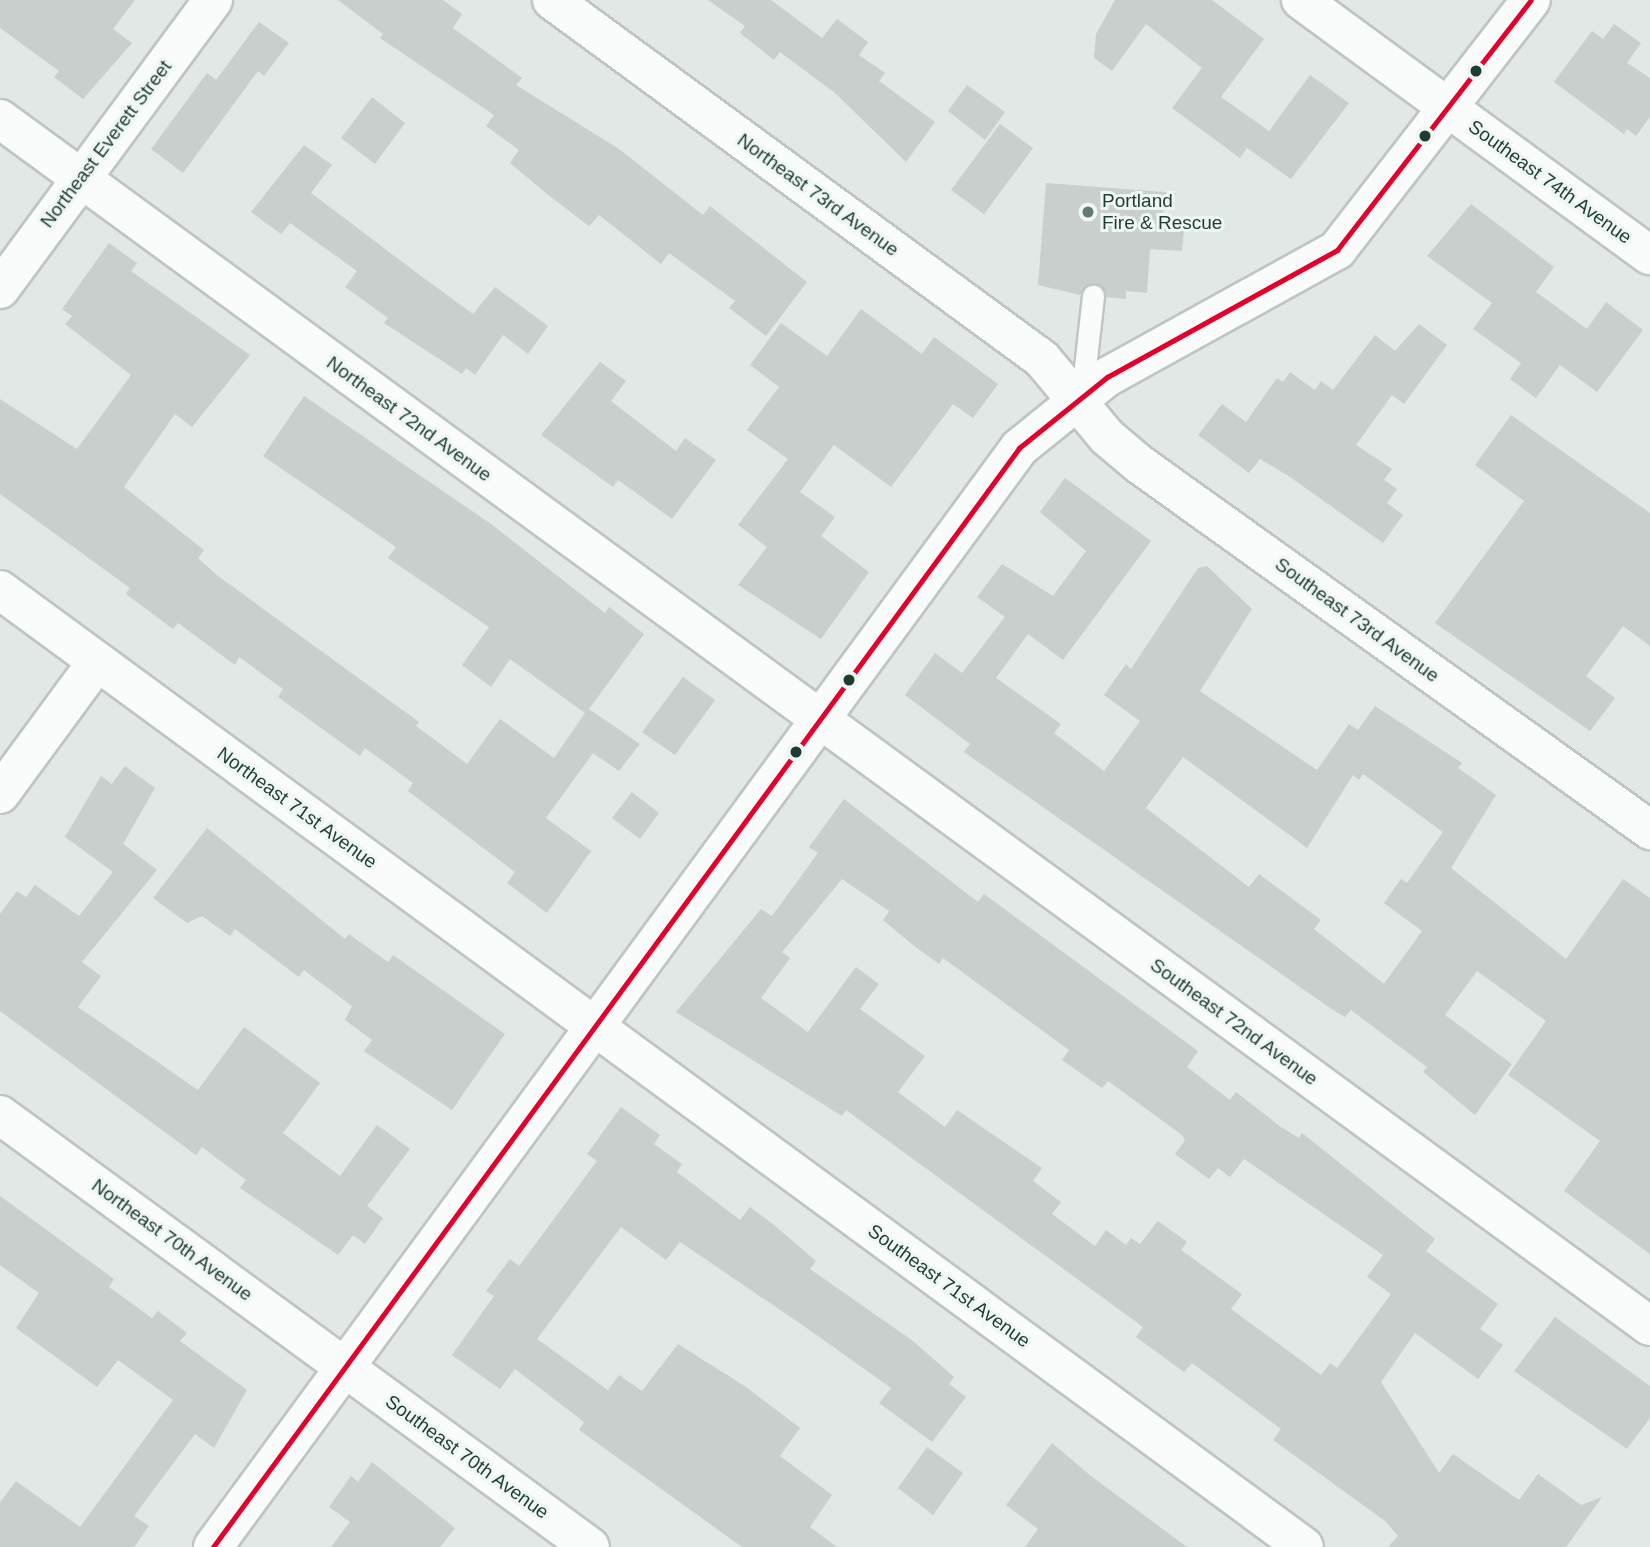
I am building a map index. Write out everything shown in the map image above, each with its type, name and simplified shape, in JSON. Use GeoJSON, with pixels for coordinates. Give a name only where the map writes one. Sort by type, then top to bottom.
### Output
{"type":"FeatureCollection","features":[{"type":"Feature","properties":{"kind":"street","name":"Northeast Everett Street"},"geometry":{"type":"LineString","coordinates":[[0,289],[213,0]]}},
{"type":"Feature","properties":{"kind":"street","name":"Northeast 73rd Avenue"},"geometry":{"type":"LineString","coordinates":[[552,0],[1042,359],[1079,396]]}},
{"type":"Feature","properties":{"kind":"street","name":"Southeast 74th Avenue"},"geometry":{"type":"LineString","coordinates":[[1301,0],[1650,255]]}},
{"type":"Feature","properties":{"kind":"street"},"geometry":{"type":"LineString","coordinates":[[213,1547],[996,476],[1079,396],[1337,250],[1450,110],[1531,0]]}},
{"type":"Feature","properties":{"kind":"street","name":"Northeast 72nd Avenue"},"geometry":{"type":"LineString","coordinates":[[0,119],[819,719]]}},
{"type":"Feature","properties":{"kind":"street","name":"Southeast 73rd Avenue"},"geometry":{"type":"LineString","coordinates":[[1079,396],[1139,464],[1650,830]]}},
{"type":"Feature","properties":{"kind":"street","name":"Northeast 71st Avenue"},"geometry":{"type":"LineString","coordinates":[[0,590],[594,1026]]}},
{"type":"Feature","properties":{"kind":"street"},"geometry":{"type":"LineString","coordinates":[[0,794],[97,662]]}},
{"type":"Feature","properties":{"kind":"street","name":"Southeast 72nd Avenue"},"geometry":{"type":"LineString","coordinates":[[819,719],[1650,1326]]}},
{"type":"Feature","properties":{"kind":"street","name":"Southeast 71st Avenue"},"geometry":{"type":"LineString","coordinates":[[594,1026],[1304,1547]]}},
{"type":"Feature","properties":{"kind":"street","name":"Northeast 70th Avenue"},"geometry":{"type":"LineString","coordinates":[[0,1115],[344,1367]]}},
{"type":"Feature","properties":{"kind":"street","name":"Southeast 70th Avenue"},"geometry":{"type":"LineString","coordinates":[[344,1367],[590,1547]]}},
{"type":"Feature","properties":{"kind":"lane"},"geometry":{"type":"LineString","coordinates":[[1079,396],[1093,296]]}},
{"type":"Feature","properties":{"kind":"building"},"geometry":{"type":"Polygon","coordinates":[[[0,0],[135,0],[113,29],[132,43],[83,99],[54,77],[59,71],[0,28],[0,0]]]}},
{"type":"Feature","properties":{"kind":"building"},"geometry":{"type":"Polygon","coordinates":[[[338,0],[443,0],[462,14],[453,28],[522,78],[516,85],[619,149],[703,215],[710,206],[807,282],[766,336],[729,308],[735,301],[669,253],[661,264],[599,215],[589,226],[547,194],[510,163],[519,150],[486,126],[494,115],[380,38],[383,34],[338,0]]]}},
{"type":"Feature","properties":{"kind":"building"},"geometry":{"type":"Polygon","coordinates":[[[708,0],[771,0],[822,38],[837,19],[868,42],[859,55],[885,73],[879,81],[935,122],[906,162],[835,93],[780,52],[774,60],[740,33],[745,26],[708,0]]]}},
{"type":"Feature","properties":{"kind":"building"},"geometry":{"type":"Polygon","coordinates":[[[1115,0],[1212,0],[1264,39],[1221,97],[1269,131],[1310,75],[1349,103],[1291,179],[1247,148],[1240,158],[1172,108],[1202,68],[1146,24],[1112,71],[1094,58],[1096,34],[1115,0]]]}},
{"type":"Feature","properties":{"kind":"building"},"geometry":{"type":"Polygon","coordinates":[[[259,22],[289,43],[264,76],[258,71],[183,173],[151,149],[207,73],[216,80],[259,22]]]}},
{"type":"Feature","properties":{"kind":"building"},"geometry":{"type":"Polygon","coordinates":[[[1614,24],[1641,43],[1627,63],[1650,78],[1650,117],[1636,136],[1627,129],[1624,134],[1554,82],[1592,31],[1603,39],[1614,24]]]}},
{"type":"Feature","properties":{"kind":"building"},"geometry":{"type":"Polygon","coordinates":[[[967,85],[1005,112],[985,140],[948,111],[967,85]]]}},
{"type":"Feature","properties":{"kind":"building"},"geometry":{"type":"Polygon","coordinates":[[[372,97],[405,123],[375,164],[341,138],[372,97]]]}},
{"type":"Feature","properties":{"kind":"building"},"geometry":{"type":"Polygon","coordinates":[[[1000,124],[1033,148],[984,214],[951,190],[1000,124]]]}},
{"type":"Feature","properties":{"kind":"building"},"geometry":{"type":"Polygon","coordinates":[[[304,145],[332,165],[311,193],[421,276],[473,314],[495,287],[548,326],[528,354],[503,335],[475,375],[466,368],[462,374],[384,323],[388,318],[345,287],[357,271],[290,223],[281,234],[251,212],[304,145]]]}},
{"type":"Feature","properties":{"kind":"building"},"geometry":{"type":"Polygon","coordinates":[[[1046,183],[1176,193],[1160,216],[1185,218],[1182,251],[1150,249],[1147,293],[1126,291],[1126,299],[1106,297],[1095,283],[1080,295],[1038,285],[1046,183]]]}},
{"type":"Feature","properties":{"kind":"building"},"geometry":{"type":"Polygon","coordinates":[[[1471,204],[1554,267],[1536,292],[1587,329],[1606,302],[1643,330],[1597,392],[1560,365],[1536,398],[1510,379],[1521,363],[1473,329],[1492,303],[1427,256],[1471,204]]]}},
{"type":"Feature","properties":{"kind":"building"},"geometry":{"type":"Polygon","coordinates":[[[109,243],[137,263],[131,271],[250,355],[192,427],[175,414],[124,487],[204,550],[198,558],[218,576],[419,722],[416,726],[467,764],[500,719],[554,758],[585,713],[510,659],[491,687],[462,665],[489,627],[388,558],[396,547],[263,456],[304,396],[491,524],[605,613],[609,607],[644,634],[589,709],[640,744],[619,771],[593,753],[546,818],[591,851],[547,913],[507,883],[515,872],[408,791],[413,783],[365,748],[360,756],[278,697],[283,689],[239,657],[235,665],[178,623],[173,629],[126,594],[130,588],[0,494],[0,399],[77,449],[131,375],[65,324],[72,316],[62,309],[109,243]]]}},
{"type":"Feature","properties":{"kind":"building"},"geometry":{"type":"Polygon","coordinates":[[[861,309],[922,354],[934,337],[998,384],[973,418],[953,404],[891,487],[834,445],[800,492],[835,517],[821,536],[869,572],[821,639],[738,585],[767,547],[738,525],[788,459],[747,430],[779,387],[750,365],[781,323],[827,356],[861,309]]]}},
{"type":"Feature","properties":{"kind":"building"},"geometry":{"type":"Polygon","coordinates":[[[1419,324],[1447,345],[1404,404],[1392,395],[1356,445],[1392,469],[1384,480],[1397,489],[1387,503],[1403,515],[1383,543],[1260,459],[1249,473],[1198,435],[1222,404],[1246,422],[1277,378],[1283,382],[1290,372],[1315,390],[1321,381],[1333,390],[1375,335],[1395,351],[1419,324]]]}},
{"type":"Feature","properties":{"kind":"building"},"geometry":{"type":"Polygon","coordinates":[[[600,362],[626,381],[611,401],[676,451],[685,438],[716,460],[672,519],[618,480],[613,487],[541,435],[600,362]]]}},
{"type":"Feature","properties":{"kind":"building"},"geometry":{"type":"Polygon","coordinates":[[[1511,415],[1650,513],[1650,646],[1623,626],[1586,676],[1615,698],[1590,731],[1435,623],[1524,501],[1475,465],[1511,415]]]}},
{"type":"Feature","properties":{"kind":"building"},"geometry":{"type":"Polygon","coordinates":[[[1065,478],[1151,541],[1063,660],[1028,634],[996,678],[1061,724],[1054,733],[1104,771],[1140,721],[1104,695],[1126,664],[1131,669],[1198,568],[1207,566],[1252,609],[1200,691],[1317,770],[1349,724],[1358,730],[1375,706],[1462,763],[1458,768],[1496,795],[1451,868],[1566,959],[1623,879],[1650,898],[1650,1254],[1564,1191],[1600,1141],[1508,1075],[1546,1021],[1477,971],[1445,1015],[1512,1064],[1475,1115],[1423,1072],[1427,1067],[1351,1010],[1345,1017],[1333,1010],[964,752],[970,744],[905,695],[935,653],[962,673],[1005,617],[977,597],[1002,564],[1053,596],[1086,551],[1040,512],[1065,478]],[[1183,757],[1146,808],[1249,887],[1259,874],[1321,920],[1314,929],[1384,984],[1422,931],[1384,903],[1401,879],[1407,883],[1443,832],[1363,774],[1359,780],[1353,775],[1307,848],[1183,757]]]}},
{"type":"Feature","properties":{"kind":"building"},"geometry":{"type":"Polygon","coordinates":[[[683,677],[715,700],[675,755],[642,732],[683,677]]]}},
{"type":"Feature","properties":{"kind":"building"},"geometry":{"type":"Polygon","coordinates":[[[125,766],[155,788],[123,844],[157,870],[82,962],[101,976],[78,1007],[198,1090],[244,1027],[320,1083],[283,1133],[340,1176],[377,1125],[410,1149],[367,1206],[383,1218],[365,1244],[353,1235],[338,1255],[240,1188],[246,1180],[202,1147],[196,1155],[0,1011],[0,914],[17,891],[26,897],[35,885],[79,916],[113,872],[65,837],[101,776],[112,784],[125,766]]]}},
{"type":"Feature","properties":{"kind":"building"},"geometry":{"type":"Polygon","coordinates":[[[632,792],[659,813],[640,839],[612,818],[632,792]]]}},
{"type":"Feature","properties":{"kind":"building"},"geometry":{"type":"Polygon","coordinates":[[[844,799],[978,902],[984,894],[1198,1051],[1187,1067],[1230,1100],[1236,1092],[1281,1127],[1299,1138],[1302,1133],[1435,1239],[1426,1251],[1498,1304],[1480,1329],[1503,1345],[1478,1379],[1415,1333],[1381,1382],[1439,1473],[1453,1454],[1519,1500],[1538,1474],[1581,1505],[1602,1497],[1566,1547],[1388,1547],[1398,1536],[1385,1521],[1273,1440],[1281,1429],[1192,1363],[1184,1372],[1136,1337],[1143,1327],[846,1110],[842,1116],[676,1012],[761,909],[772,916],[818,853],[809,847],[844,799]],[[842,879],[782,952],[790,958],[761,998],[808,1032],[856,967],[879,984],[860,1009],[925,1056],[898,1092],[945,1127],[957,1110],[1042,1168],[1033,1181],[1061,1202],[1052,1214],[1095,1246],[1106,1230],[1126,1245],[1131,1238],[1140,1244],[1158,1221],[1187,1242],[1181,1250],[1242,1294],[1231,1309],[1321,1375],[1330,1363],[1337,1368],[1391,1294],[1367,1277],[1383,1255],[1244,1159],[1230,1177],[1218,1168],[1209,1179],[1175,1154],[1185,1140],[1182,1135],[1108,1081],[1102,1088],[1062,1060],[1069,1050],[943,958],[939,964],[913,945],[883,920],[889,911],[842,879]]]}},
{"type":"Feature","properties":{"kind":"building"},"geometry":{"type":"Polygon","coordinates":[[[207,828],[345,939],[349,934],[388,962],[393,955],[505,1034],[452,1110],[364,1051],[372,1040],[345,1020],[352,1006],[304,970],[299,977],[235,929],[230,936],[202,916],[187,923],[153,898],[207,828]]]}},
{"type":"Feature","properties":{"kind":"building"},"geometry":{"type":"Polygon","coordinates":[[[621,1107],[660,1135],[654,1144],[682,1164],[677,1172],[740,1220],[750,1207],[774,1225],[816,1261],[810,1269],[913,1341],[954,1377],[949,1384],[966,1397],[932,1442],[879,1403],[891,1388],[801,1324],[680,1242],[666,1260],[621,1227],[537,1339],[608,1390],[619,1375],[642,1391],[678,1344],[746,1387],[800,1428],[780,1456],[832,1495],[810,1527],[837,1547],[742,1547],[579,1430],[584,1422],[515,1369],[500,1389],[452,1355],[494,1296],[486,1291],[510,1259],[519,1266],[597,1161],[587,1154],[621,1107]]]}},
{"type":"Feature","properties":{"kind":"building"},"geometry":{"type":"Polygon","coordinates":[[[0,1196],[114,1279],[109,1287],[152,1318],[158,1311],[187,1333],[180,1341],[247,1390],[214,1448],[195,1434],[134,1516],[149,1526],[134,1547],[0,1547],[0,1502],[16,1481],[80,1527],[173,1400],[118,1360],[97,1387],[16,1328],[39,1293],[0,1265],[0,1196]]]}},
{"type":"Feature","properties":{"kind":"building"},"geometry":{"type":"Polygon","coordinates":[[[1555,1317],[1650,1386],[1650,1418],[1627,1449],[1514,1371],[1555,1317]]]}},
{"type":"Feature","properties":{"kind":"building"},"geometry":{"type":"Polygon","coordinates":[[[1052,1443],[1091,1476],[1187,1547],[1025,1547],[1038,1529],[1006,1505],[1052,1443]]]}},
{"type":"Feature","properties":{"kind":"building"},"geometry":{"type":"Polygon","coordinates":[[[927,1447],[963,1473],[933,1515],[898,1488],[927,1447]]]}},
{"type":"Feature","properties":{"kind":"building"},"geometry":{"type":"Polygon","coordinates":[[[372,1462],[455,1528],[440,1547],[331,1547],[350,1522],[329,1507],[351,1476],[358,1482],[372,1462]]]}},
{"type":"Feature","properties":{"kind":"transit line"},"geometry":{"type":"LineString","coordinates":[[213,1547],[1019,448],[1107,377],[1337,250],[1531,0]]}},
{"type":"Feature","properties":{"kind":"place","name":"Portland Fire & Rescue"},"geometry":{"type":"Point","coordinates":[1088,212]}}]}
